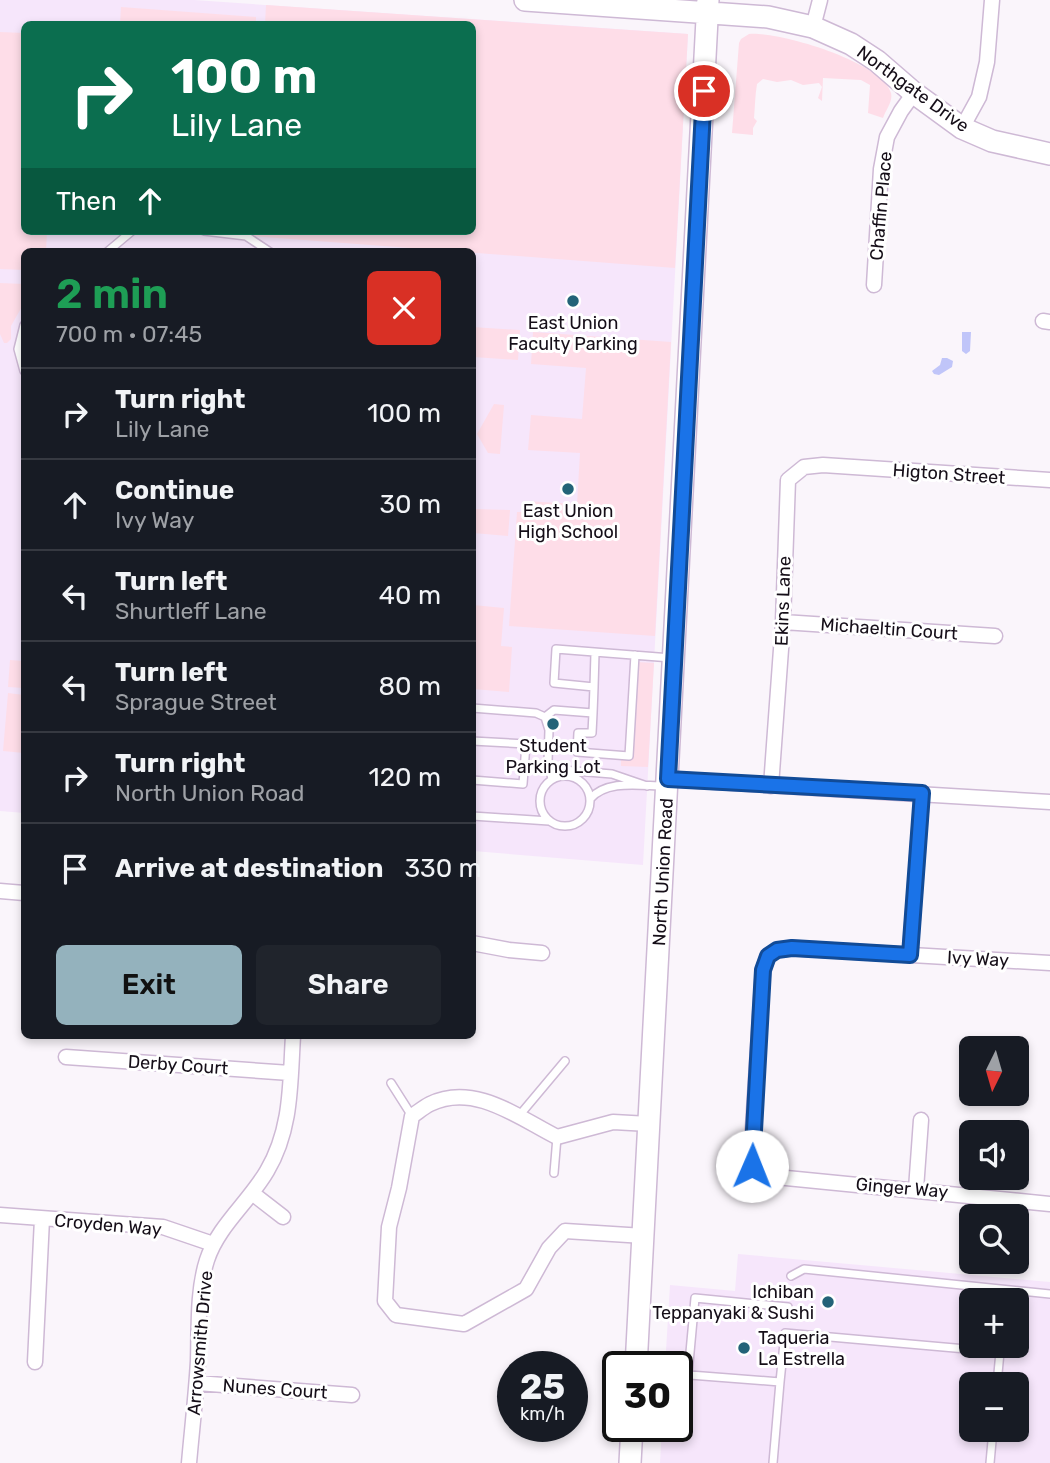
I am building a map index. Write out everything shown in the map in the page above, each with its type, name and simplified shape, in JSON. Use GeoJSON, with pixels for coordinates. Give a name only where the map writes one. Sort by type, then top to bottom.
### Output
{"type":"FeatureCollection","features":[{"type":"Feature","properties":{"kind":"street","name":"Northgate Drive"},"geometry":{"type":"LineString","coordinates":[[525,0],[708,6],[813,27],[851,44],[877,61],[962,128],[992,141],[1050,154]]}},
{"type":"Feature","properties":{"kind":"street"},"geometry":{"type":"LineString","coordinates":[[813,27],[820,0]]}},
{"type":"Feature","properties":{"kind":"street"},"geometry":{"type":"LineString","coordinates":[[962,128],[979,97],[987,62],[992,0]]}},
{"type":"Feature","properties":{"kind":"street","name":"North Union Road"},"geometry":{"type":"LineString","coordinates":[[637,1351],[649,1124],[661,784],[675,658],[708,6]]}},
{"type":"Feature","properties":{"kind":"street","name":"Chaffin Place"},"geometry":{"type":"LineString","coordinates":[[874,285],[881,169],[887,137],[901,111],[915,93]]}},
{"type":"Feature","properties":{"kind":"street","name":"Ekins Lane"},"geometry":{"type":"LineString","coordinates":[[771,786],[783,622],[788,480],[804,467],[847,467]]}},
{"type":"Feature","properties":{"kind":"street","name":"Higton Street"},"geometry":{"type":"LineString","coordinates":[[847,467],[1050,480]]}},
{"type":"Feature","properties":{"kind":"street","name":"Michaeltin Court"},"geometry":{"type":"LineString","coordinates":[[783,622],[995,636]]}},
{"type":"Feature","properties":{"kind":"street"},"geometry":{"type":"LineString","coordinates":[[661,784],[771,786],[1050,802]]}},
{"type":"Feature","properties":{"kind":"street"},"geometry":{"type":"LineString","coordinates":[[910,955],[922,793]]}},
{"type":"Feature","properties":{"kind":"street"},"geometry":{"type":"LineString","coordinates":[[0,891],[21,893]]}},
{"type":"Feature","properties":{"kind":"street"},"geometry":{"type":"LineString","coordinates":[[476,944],[542,953]]}},
{"type":"Feature","properties":{"kind":"street","name":"Ivy Way"},"geometry":{"type":"LineString","coordinates":[[755,1170],[751,1159],[763,970],[768,956],[777,950],[792,948],[1050,963]]}},
{"type":"Feature","properties":{"kind":"street","name":"Arrowsmith Drive"},"geometry":{"type":"LineString","coordinates":[[189,1463],[206,1263],[213,1244],[267,1171],[281,1141],[289,1112],[293,1039]]}},
{"type":"Feature","properties":{"kind":"street","name":"Derby Court"},"geometry":{"type":"LineString","coordinates":[[66,1057],[290,1073]]}},
{"type":"Feature","properties":{"kind":"street"},"geometry":{"type":"LineString","coordinates":[[644,1236],[565,1231],[549,1248],[526,1289],[464,1324],[396,1315],[385,1301],[389,1227],[412,1116],[431,1103],[460,1097],[477,1097],[557,1137],[613,1122],[649,1124]]}},
{"type":"Feature","properties":{"kind":"street"},"geometry":{"type":"LineString","coordinates":[[916,1189],[921,1120]]}},
{"type":"Feature","properties":{"kind":"street","name":"Ginger Way"},"geometry":{"type":"LineString","coordinates":[[755,1170],[766,1176],[1050,1204]]}},
{"type":"Feature","properties":{"kind":"street"},"geometry":{"type":"LineString","coordinates":[[252,1193],[282,1217]]}},
{"type":"Feature","properties":{"kind":"street","name":"Croyden Way"},"geometry":{"type":"LineString","coordinates":[[0,1215],[163,1227],[213,1244]]}},
{"type":"Feature","properties":{"kind":"street"},"geometry":{"type":"LineString","coordinates":[[35,1362],[42,1219]]}},
{"type":"Feature","properties":{"kind":"street","name":"Nunes Court"},"geometry":{"type":"LineString","coordinates":[[197,1383],[352,1395]]}},
{"type":"Feature","properties":{"kind":"street"},"geometry":{"type":"LineString","coordinates":[[630,1463],[631,1442]]}},
{"type":"Feature","properties":{"kind":"lane"},"geometry":{"type":"LineString","coordinates":[[112,248],[127,235]]}},
{"type":"Feature","properties":{"kind":"lane"},"geometry":{"type":"LineString","coordinates":[[238,235],[246,236],[264,248]]}},
{"type":"Feature","properties":{"kind":"lane"},"geometry":{"type":"LineString","coordinates":[[21,337],[18,349],[21,360]]}},
{"type":"Feature","properties":{"kind":"lane"},"geometry":{"type":"LineString","coordinates":[[594,687],[554,683],[556,649],[675,658]]}},
{"type":"Feature","properties":{"kind":"lane"},"geometry":{"type":"LineString","coordinates":[[595,653],[592,733],[578,733],[577,752],[629,756],[635,655]]}},
{"type":"Feature","properties":{"kind":"lane"},"geometry":{"type":"LineString","coordinates":[[476,708],[536,713],[545,717],[549,730],[548,762],[552,779]]}},
{"type":"Feature","properties":{"kind":"lane"},"geometry":{"type":"LineString","coordinates":[[545,717],[554,710],[593,713]]}},
{"type":"Feature","properties":{"kind":"lane"},"geometry":{"type":"LineString","coordinates":[[476,741],[526,744],[523,784],[476,780]]}},
{"type":"Feature","properties":{"kind":"lane"},"geometry":{"type":"LineString","coordinates":[[551,769],[612,774],[661,784]]}},
{"type":"Feature","properties":{"kind":"lane"},"geometry":{"type":"LineString","coordinates":[[476,816],[550,821],[565,826],[580,821],[589,807],[590,799],[587,791],[576,779],[568,776],[552,779],[541,791],[544,815],[550,821]]}},
{"type":"Feature","properties":{"kind":"lane"},"geometry":{"type":"LineString","coordinates":[[590,799],[596,791],[611,786],[661,784]]}},
{"type":"Feature","properties":{"kind":"lane"},"geometry":{"type":"LineString","coordinates":[[518,1118],[565,1061]]}},
{"type":"Feature","properties":{"kind":"lane"},"geometry":{"type":"LineString","coordinates":[[391,1083],[412,1116]]}},
{"type":"Feature","properties":{"kind":"lane"},"geometry":{"type":"LineString","coordinates":[[554,1173],[557,1137]]}},
{"type":"Feature","properties":{"kind":"lane"},"geometry":{"type":"LineString","coordinates":[[790,1276],[804,1269],[1050,1294]]}},
{"type":"Feature","properties":{"kind":"lane"},"geometry":{"type":"LineString","coordinates":[[690,1351],[695,1298],[788,1307]]}},
{"type":"Feature","properties":{"kind":"lane"},"geometry":{"type":"LineString","coordinates":[[774,1463],[785,1333],[1000,1352],[998,1372]]}},
{"type":"Feature","properties":{"kind":"lane"},"geometry":{"type":"LineString","coordinates":[[693,1374],[780,1382]]}},
{"type":"Feature","properties":{"kind":"lane"},"geometry":{"type":"LineString","coordinates":[[990,1463],[992,1442]]}},
{"type":"Feature","properties":{"kind":"shaded area","name":"East Union High School"},"geometry":{"type":"Polygon","coordinates":[[[0,0],[194,0],[688,34],[643,865],[476,851],[476,248],[21,248],[21,813],[0,811],[0,0]]]}},
{"type":"Feature","properties":{"kind":"shaded area"},"geometry":{"type":"Polygon","coordinates":[[[266,5],[688,34],[675,268],[476,253],[476,248],[411,248],[252,236],[476,235],[476,21],[265,21],[266,5]]]}},
{"type":"Feature","properties":{"kind":"shaded area"},"geometry":{"type":"Polygon","coordinates":[[[121,7],[256,17],[256,21],[120,21],[121,7]]]}},
{"type":"Feature","properties":{"kind":"shaded area"},"geometry":{"type":"Polygon","coordinates":[[[0,32],[21,33],[21,235],[47,235],[46,248],[21,248],[21,270],[0,269],[0,32]]]}},
{"type":"Feature","properties":{"kind":"shaded area"},"geometry":{"type":"Polygon","coordinates":[[[749,34],[763,34],[805,43],[870,70],[884,81],[891,93],[883,118],[868,113],[870,85],[861,80],[823,78],[822,101],[818,98],[822,87],[819,83],[803,85],[791,80],[777,82],[763,79],[757,84],[754,118],[757,121],[753,135],[732,133],[739,43],[749,34]]]}},
{"type":"Feature","properties":{"kind":"shaded area"},"geometry":{"type":"Polygon","coordinates":[[[0,283],[21,284],[21,308],[11,326],[11,339],[4,343],[0,334],[0,283]]]}},
{"type":"Feature","properties":{"kind":"shaded area"},"geometry":{"type":"Polygon","coordinates":[[[476,327],[520,330],[518,360],[476,357],[476,327]]]}},
{"type":"Feature","properties":{"kind":"shaded area"},"geometry":{"type":"Polygon","coordinates":[[[533,332],[671,342],[655,636],[509,626],[517,512],[522,512],[524,501],[577,504],[580,453],[528,450],[531,415],[582,419],[586,368],[531,364],[533,332]]]}},
{"type":"Feature","properties":{"kind":"shaded area"},"geometry":{"type":"Polygon","coordinates":[[[494,404],[504,405],[500,454],[488,453],[477,434],[494,404]]]}},
{"type":"Feature","properties":{"kind":"shaded area"},"geometry":{"type":"Polygon","coordinates":[[[476,509],[510,510],[508,536],[476,533],[476,509]]]}},
{"type":"Feature","properties":{"kind":"shaded area"},"geometry":{"type":"Polygon","coordinates":[[[476,605],[504,608],[501,646],[512,647],[509,692],[476,689],[476,605]]]}},
{"type":"Feature","properties":{"kind":"shaded area"},"geometry":{"type":"Polygon","coordinates":[[[10,660],[21,661],[21,688],[8,687],[10,660]]]}},
{"type":"Feature","properties":{"kind":"shaded area"},"geometry":{"type":"Polygon","coordinates":[[[637,662],[654,663],[648,767],[621,766],[621,752],[632,753],[637,662]]]}},
{"type":"Feature","properties":{"kind":"shaded area"},"geometry":{"type":"Polygon","coordinates":[[[8,693],[21,695],[21,753],[3,751],[8,693]]]}},
{"type":"Feature","properties":{"kind":"shaded area"},"geometry":{"type":"Polygon","coordinates":[[[738,1254],[1050,1282],[1050,1463],[660,1463],[661,1442],[693,1442],[693,1351],[666,1351],[670,1285],[735,1291],[738,1254]]]}},
{"type":"Feature","properties":{"kind":"water"},"geometry":{"type":"Polygon","coordinates":[[[962,332],[971,332],[970,351],[966,354],[962,351],[962,332]]]}},
{"type":"Feature","properties":{"kind":"water"},"geometry":{"type":"Polygon","coordinates":[[[942,358],[953,361],[952,367],[939,375],[934,374],[932,371],[940,365],[942,358]]]}},
{"type":"Feature","properties":{"kind":"place","name":"East Union Faculty Parking"},"geometry":{"type":"Point","coordinates":[573,301]}},
{"type":"Feature","properties":{"kind":"place","name":"East Union High School"},"geometry":{"type":"Point","coordinates":[568,489]}},
{"type":"Feature","properties":{"kind":"place","name":"Student Parking Lot"},"geometry":{"type":"Point","coordinates":[553,724]}},
{"type":"Feature","properties":{"kind":"place","name":"Ichiban Teppanyaki & Sushi"},"geometry":{"type":"Point","coordinates":[828,1302]}},
{"type":"Feature","properties":{"kind":"place","name":"Taqueria La Estrella"},"geometry":{"type":"Point","coordinates":[744,1348]}},
{"type":"Feature","properties":{"kind":"route"},"geometry":{"type":"LineString","coordinates":[[704,91],[668,779],[922,793],[910,955],[792,948],[777,950],[768,956],[763,970],[752,1166]]}}]}
